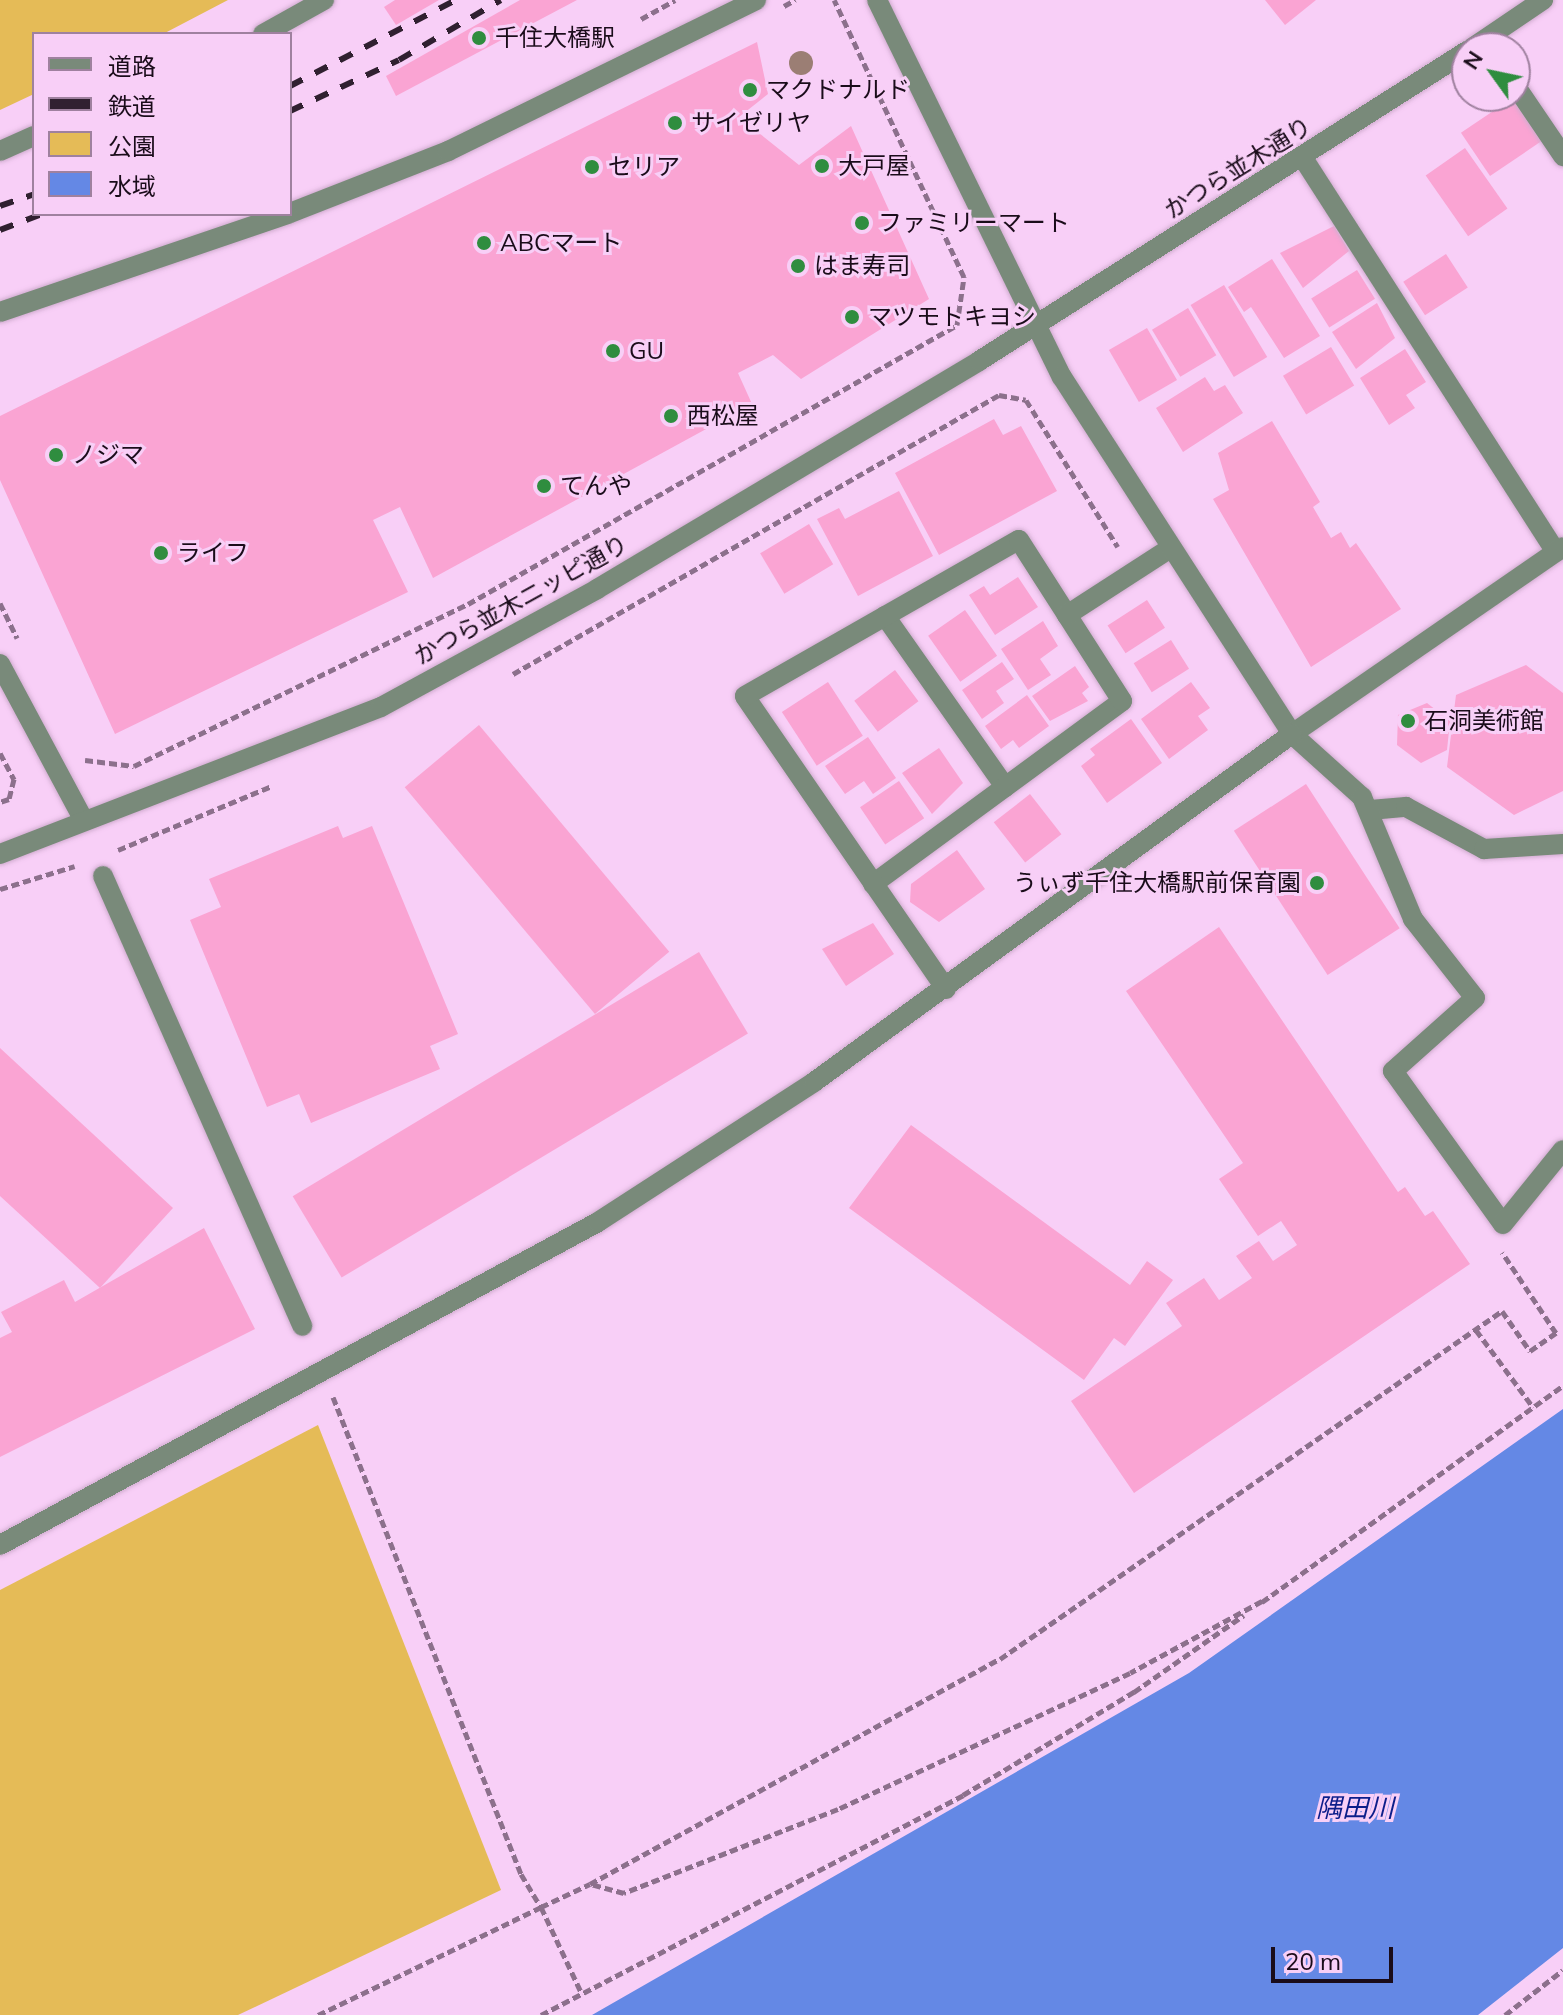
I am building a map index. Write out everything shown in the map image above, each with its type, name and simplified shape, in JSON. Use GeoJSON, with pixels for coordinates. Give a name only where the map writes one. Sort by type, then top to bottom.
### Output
{"type":"FeatureCollection","features":[{"type":"Feature","properties":{"kind":"street"},"geometry":{"type":"LineString","coordinates":[[267,32],[324,0]]}},
{"type":"Feature","properties":{"kind":"street"},"geometry":{"type":"LineString","coordinates":[[292,213],[448,151],[756,0]]}},
{"type":"Feature","properties":{"kind":"street"},"geometry":{"type":"LineString","coordinates":[[877,0],[1035,325],[1169,549],[1292,734],[1370,810],[1413,919],[1475,998],[1393,1071],[1503,1224],[1563,1150]]}},
{"type":"Feature","properties":{"kind":"street"},"geometry":{"type":"LineString","coordinates":[[1499,32],[1535,2]]}},
{"type":"Feature","properties":{"kind":"street","name":"かつら並木通り"},"geometry":{"type":"LineString","coordinates":[[1035,325],[1451,61]]}},
{"type":"Feature","properties":{"kind":"street"},"geometry":{"type":"LineString","coordinates":[[1531,109],[1563,156]]}},
{"type":"Feature","properties":{"kind":"street"},"geometry":{"type":"LineString","coordinates":[[0,151],[32,137]]}},
{"type":"Feature","properties":{"kind":"street"},"geometry":{"type":"LineString","coordinates":[[0,1545],[598,1222],[946,989],[1292,734],[1559,550],[1303,158]]}},
{"type":"Feature","properties":{"kind":"street"},"geometry":{"type":"LineString","coordinates":[[0,312],[283,216]]}},
{"type":"Feature","properties":{"kind":"street","name":"かつら並木ニッピ通り"},"geometry":{"type":"LineString","coordinates":[[0,854],[83,819],[381,707],[597,589],[1035,325]]}},
{"type":"Feature","properties":{"kind":"street"},"geometry":{"type":"LineString","coordinates":[[873,884],[1122,701],[1019,540],[745,696],[873,884],[946,989]]}},
{"type":"Feature","properties":{"kind":"street"},"geometry":{"type":"LineString","coordinates":[[1067,615],[1169,549]]}},
{"type":"Feature","properties":{"kind":"street"},"geometry":{"type":"LineString","coordinates":[[885,616],[1005,787]]}},
{"type":"Feature","properties":{"kind":"street"},"geometry":{"type":"LineString","coordinates":[[0,664],[83,819]]}},
{"type":"Feature","properties":{"kind":"street"},"geometry":{"type":"LineString","coordinates":[[1370,810],[1406,807],[1484,849],[1563,844]]}},
{"type":"Feature","properties":{"kind":"street"},"geometry":{"type":"LineString","coordinates":[[103,876],[302,1326]]}},
{"type":"Feature","properties":{"kind":"path"},"geometry":{"type":"LineString","coordinates":[[625,27],[675,0]]}},
{"type":"Feature","properties":{"kind":"path"},"geometry":{"type":"LineString","coordinates":[[78,759],[134,766],[468,604],[957,325],[964,277],[834,0]]}},
{"type":"Feature","properties":{"kind":"path"},"geometry":{"type":"LineString","coordinates":[[504,678],[999,395],[1026,400],[1118,549]]}},
{"type":"Feature","properties":{"kind":"path"},"geometry":{"type":"LineString","coordinates":[[0,603],[21,646]]}},
{"type":"Feature","properties":{"kind":"path"},"geometry":{"type":"LineString","coordinates":[[0,753],[14,779],[9,799],[0,802]]}},
{"type":"Feature","properties":{"kind":"path"},"geometry":{"type":"LineString","coordinates":[[108,854],[285,780]]}},
{"type":"Feature","properties":{"kind":"path"},"geometry":{"type":"LineString","coordinates":[[0,889],[82,863]]}},
{"type":"Feature","properties":{"kind":"path"},"geometry":{"type":"LineString","coordinates":[[318,2015],[590,1884],[1000,1659],[1502,1311],[1530,1351],[1556,1333],[1502,1255],[1503,1224]]}},
{"type":"Feature","properties":{"kind":"path"},"geometry":{"type":"LineString","coordinates":[[1476,1330],[1533,1407]]}},
{"type":"Feature","properties":{"kind":"path"},"geometry":{"type":"LineString","coordinates":[[541,2015],[963,1795],[1134,1692],[1563,1386]]}},
{"type":"Feature","properties":{"kind":"path"},"geometry":{"type":"LineString","coordinates":[[339,1412],[541,1907],[582,1994]]}},
{"type":"Feature","properties":{"kind":"path"},"geometry":{"type":"LineString","coordinates":[[590,1884],[624,1893],[838,1809],[1130,1673],[1262,1601]]}},
{"type":"Feature","properties":{"kind":"path"},"geometry":{"type":"LineString","coordinates":[[1505,2015],[1563,1970]]}},
{"type":"Feature","properties":{"kind":"green space"},"geometry":{"type":"Polygon","coordinates":[[[0,0],[228,0],[167,32],[32,32],[32,95],[0,110],[0,0]]]}},
{"type":"Feature","properties":{"kind":"green space"},"geometry":{"type":"Polygon","coordinates":[[[318,1425],[501,1890],[238,2015],[0,2015],[0,1590],[318,1425]]]}},
{"type":"Feature","properties":{"kind":"water","name":"隅田川"},"geometry":{"type":"Polygon","coordinates":[[[1563,1409],[1563,1948],[1478,2015],[592,2015],[1189,1673],[1563,1409]]]}},
{"type":"Feature","properties":{"kind":"building","name":"千住大橋駅"},"geometry":{"type":"Polygon","coordinates":[[[395,0],[439,0],[396,25],[384,7],[395,0]]]}},
{"type":"Feature","properties":{"kind":"building","name":"千住大橋駅"},"geometry":{"type":"Polygon","coordinates":[[[520,0],[577,0],[396,96],[386,76],[520,0]]]}},
{"type":"Feature","properties":{"kind":"building"},"geometry":{"type":"Polygon","coordinates":[[[1265,0],[1316,0],[1285,25],[1265,0]]]}},
{"type":"Feature","properties":{"kind":"building"},"geometry":{"type":"Polygon","coordinates":[[[757,42],[768,94],[739,117],[799,165],[851,126],[929,299],[801,379],[773,355],[738,373],[752,404],[433,578],[400,507],[373,520],[408,592],[115,734],[0,480],[0,416],[757,42]]]}},
{"type":"Feature","properties":{"kind":"building"},"geometry":{"type":"Polygon","coordinates":[[[1492,112],[1524,112],[1543,140],[1490,176],[1461,133],[1492,112]]]}},
{"type":"Feature","properties":{"kind":"building"},"geometry":{"type":"Polygon","coordinates":[[[1465,148],[1507,209],[1468,236],[1426,176],[1465,148]]]}},
{"type":"Feature","properties":{"kind":"building"},"geometry":{"type":"Polygon","coordinates":[[[1334,226],[1349,251],[1303,288],[1280,253],[1334,226]]]}},
{"type":"Feature","properties":{"kind":"building"},"geometry":{"type":"Polygon","coordinates":[[[1446,254],[1468,288],[1425,315],[1403,282],[1446,254]]]}},
{"type":"Feature","properties":{"kind":"building"},"geometry":{"type":"Polygon","coordinates":[[[1272,259],[1320,336],[1284,358],[1251,307],[1244,312],[1228,287],[1272,259]]]}},
{"type":"Feature","properties":{"kind":"building"},"geometry":{"type":"Polygon","coordinates":[[[1357,270],[1375,299],[1329,327],[1311,299],[1357,270]]]}},
{"type":"Feature","properties":{"kind":"building"},"geometry":{"type":"Polygon","coordinates":[[[1224,285],[1267,357],[1234,377],[1191,305],[1224,285]]]}},
{"type":"Feature","properties":{"kind":"building"},"geometry":{"type":"Polygon","coordinates":[[[1377,303],[1395,338],[1356,369],[1332,332],[1377,303]]]}},
{"type":"Feature","properties":{"kind":"building"},"geometry":{"type":"Polygon","coordinates":[[[1188,308],[1216,355],[1180,377],[1152,330],[1188,308]]]}},
{"type":"Feature","properties":{"kind":"building"},"geometry":{"type":"Polygon","coordinates":[[[1147,328],[1177,380],[1139,402],[1109,350],[1147,328]]]}},
{"type":"Feature","properties":{"kind":"building"},"geometry":{"type":"Polygon","coordinates":[[[1331,347],[1354,386],[1306,414],[1283,376],[1331,347]]]}},
{"type":"Feature","properties":{"kind":"building"},"geometry":{"type":"Polygon","coordinates":[[[1405,349],[1426,382],[1406,395],[1415,408],[1389,425],[1360,378],[1405,349]]]}},
{"type":"Feature","properties":{"kind":"building"},"geometry":{"type":"Polygon","coordinates":[[[1205,377],[1214,391],[1225,385],[1243,413],[1183,452],[1156,408],[1205,377]]]}},
{"type":"Feature","properties":{"kind":"building"},"geometry":{"type":"Polygon","coordinates":[[[994,419],[1003,435],[1021,426],[1057,491],[939,555],[895,473],[994,419]]]}},
{"type":"Feature","properties":{"kind":"building"},"geometry":{"type":"Polygon","coordinates":[[[1272,421],[1320,502],[1313,507],[1331,538],[1341,532],[1350,548],[1356,543],[1401,609],[1311,667],[1213,499],[1229,490],[1218,453],[1272,421]]]}},
{"type":"Feature","properties":{"kind":"building"},"geometry":{"type":"Polygon","coordinates":[[[899,491],[933,556],[858,596],[817,519],[839,508],[845,519],[899,491]]]}},
{"type":"Feature","properties":{"kind":"building"},"geometry":{"type":"Polygon","coordinates":[[[809,524],[833,564],[784,594],[760,553],[809,524]]]}},
{"type":"Feature","properties":{"kind":"building"},"geometry":{"type":"Polygon","coordinates":[[[1018,577],[1038,607],[995,635],[969,595],[984,586],[990,595],[1018,577]]]}},
{"type":"Feature","properties":{"kind":"building"},"geometry":{"type":"Polygon","coordinates":[[[1147,600],[1165,628],[1126,653],[1108,626],[1147,600]]]}},
{"type":"Feature","properties":{"kind":"building"},"geometry":{"type":"Polygon","coordinates":[[[965,610],[997,656],[960,682],[928,636],[965,610]]]}},
{"type":"Feature","properties":{"kind":"building"},"geometry":{"type":"Polygon","coordinates":[[[1043,621],[1058,646],[1040,659],[1051,675],[1028,690],[1001,649],[1043,621]]]}},
{"type":"Feature","properties":{"kind":"building"},"geometry":{"type":"Polygon","coordinates":[[[1171,640],[1189,669],[1152,692],[1134,663],[1171,640]]]}},
{"type":"Feature","properties":{"kind":"building"},"geometry":{"type":"Polygon","coordinates":[[[1002,662],[1014,679],[996,691],[1004,703],[982,719],[962,690],[1002,662]]]}},
{"type":"Feature","properties":{"kind":"building"},"geometry":{"type":"Polygon","coordinates":[[[1526,665],[1563,693],[1563,791],[1514,815],[1447,767],[1456,695],[1526,665]]]}},
{"type":"Feature","properties":{"kind":"building"},"geometry":{"type":"Polygon","coordinates":[[[1075,666],[1089,687],[1082,693],[1088,701],[1050,721],[1032,696],[1075,666]]]}},
{"type":"Feature","properties":{"kind":"building"},"geometry":{"type":"Polygon","coordinates":[[[895,670],[918,701],[878,732],[854,701],[895,670]]]}},
{"type":"Feature","properties":{"kind":"building"},"geometry":{"type":"Polygon","coordinates":[[[828,682],[863,736],[817,766],[782,712],[828,682]]]}},
{"type":"Feature","properties":{"kind":"building"},"geometry":{"type":"Polygon","coordinates":[[[1191,682],[1210,708],[1198,716],[1208,730],[1169,759],[1141,719],[1191,682]]]}},
{"type":"Feature","properties":{"kind":"building"},"geometry":{"type":"Polygon","coordinates":[[[1027,695],[1049,726],[1019,748],[1013,740],[1001,749],[985,726],[1027,695]]]}},
{"type":"Feature","properties":{"kind":"building"},"geometry":{"type":"Polygon","coordinates":[[[1427,703],[1450,721],[1447,750],[1421,763],[1397,745],[1398,715],[1427,703]]]}},
{"type":"Feature","properties":{"kind":"building"},"geometry":{"type":"Polygon","coordinates":[[[1131,719],[1162,763],[1107,803],[1081,766],[1095,755],[1090,749],[1131,719]]]}},
{"type":"Feature","properties":{"kind":"building"},"geometry":{"type":"Polygon","coordinates":[[[479,725],[669,952],[595,1014],[405,787],[479,725]]]}},
{"type":"Feature","properties":{"kind":"building"},"geometry":{"type":"Polygon","coordinates":[[[868,737],[896,778],[873,794],[864,781],[845,794],[825,766],[868,737]]]}},
{"type":"Feature","properties":{"kind":"building"},"geometry":{"type":"Polygon","coordinates":[[[939,748],[963,783],[932,814],[902,773],[939,748]]]}},
{"type":"Feature","properties":{"kind":"building"},"geometry":{"type":"Polygon","coordinates":[[[899,781],[924,818],[885,845],[860,807],[899,781]]]}},
{"type":"Feature","properties":{"kind":"building"},"geometry":{"type":"Polygon","coordinates":[[[1306,784],[1400,928],[1328,975],[1234,831],[1306,784]]]}},
{"type":"Feature","properties":{"kind":"building"},"geometry":{"type":"Polygon","coordinates":[[[1030,794],[1061,834],[1025,863],[994,822],[1030,794]]]}},
{"type":"Feature","properties":{"kind":"building"},"geometry":{"type":"Polygon","coordinates":[[[338,826],[343,838],[372,826],[458,1034],[430,1046],[440,1069],[311,1123],[299,1094],[267,1107],[190,920],[221,907],[209,879],[338,826]]]}},
{"type":"Feature","properties":{"kind":"building"},"geometry":{"type":"Polygon","coordinates":[[[957,850],[985,889],[939,922],[910,902],[911,884],[957,850]]]}},
{"type":"Feature","properties":{"kind":"building"},"geometry":{"type":"Polygon","coordinates":[[[873,923],[894,954],[846,986],[822,949],[873,923]]]}},
{"type":"Feature","properties":{"kind":"building"},"geometry":{"type":"Polygon","coordinates":[[[1219,927],[1398,1192],[1405,1187],[1425,1216],[1433,1211],[1470,1264],[1134,1493],[1071,1401],[1182,1326],[1166,1303],[1204,1278],[1219,1300],[1252,1278],[1236,1256],[1259,1241],[1273,1261],[1297,1245],[1281,1221],[1258,1236],[1219,1179],[1243,1163],[1126,991],[1219,927]]]}},
{"type":"Feature","properties":{"kind":"building"},"geometry":{"type":"Polygon","coordinates":[[[699,952],[748,1033],[342,1278],[293,1196],[699,952]]]}},
{"type":"Feature","properties":{"kind":"building"},"geometry":{"type":"Polygon","coordinates":[[[0,1048],[173,1208],[100,1288],[0,1196],[0,1048]]]}},
{"type":"Feature","properties":{"kind":"building"},"geometry":{"type":"Polygon","coordinates":[[[911,1125],[1130,1285],[1147,1261],[1173,1280],[1125,1346],[1114,1338],[1084,1380],[849,1208],[911,1125]]]}},
{"type":"Feature","properties":{"kind":"building"},"geometry":{"type":"Polygon","coordinates":[[[204,1228],[255,1329],[0,1457],[0,1338],[12,1332],[1,1312],[64,1280],[75,1302],[204,1228]]]}},
{"type":"Feature","properties":{"kind":"railway"},"geometry":{"type":"LineString","coordinates":[[292,85],[456,0]]}},
{"type":"Feature","properties":{"kind":"railway"},"geometry":{"type":"LineString","coordinates":[[292,110],[399,60],[501,0]]}},
{"type":"Feature","properties":{"kind":"railway"},"geometry":{"type":"LineString","coordinates":[[0,206],[32,195]]}},
{"type":"Feature","properties":{"kind":"railway"},"geometry":{"type":"LineString","coordinates":[[0,230],[37,216]]}},
{"type":"Feature","properties":{"kind":"place","name":"千住大橋駅"},"geometry":{"type":"Point","coordinates":[479,38]}},
{"type":"Feature","properties":{"kind":"place","name":"マクドナルド"},"geometry":{"type":"Point","coordinates":[750,90]}},
{"type":"Feature","properties":{"kind":"place","name":"サイゼリヤ"},"geometry":{"type":"Point","coordinates":[675,123]}},
{"type":"Feature","properties":{"kind":"place","name":"大戸屋"},"geometry":{"type":"Point","coordinates":[822,166]}},
{"type":"Feature","properties":{"kind":"place","name":"セリア"},"geometry":{"type":"Point","coordinates":[592,167]}},
{"type":"Feature","properties":{"kind":"place","name":"ファミリーマート"},"geometry":{"type":"Point","coordinates":[862,223]}},
{"type":"Feature","properties":{"kind":"place","name":"ABCマート"},"geometry":{"type":"Point","coordinates":[484,243]}},
{"type":"Feature","properties":{"kind":"place","name":"はま寿司"},"geometry":{"type":"Point","coordinates":[798,266]}},
{"type":"Feature","properties":{"kind":"place","name":"マツモトキヨシ"},"geometry":{"type":"Point","coordinates":[852,317]}},
{"type":"Feature","properties":{"kind":"place","name":"GU"},"geometry":{"type":"Point","coordinates":[613,351]}},
{"type":"Feature","properties":{"kind":"place","name":"西松屋"},"geometry":{"type":"Point","coordinates":[671,416]}},
{"type":"Feature","properties":{"kind":"place","name":"ノジマ"},"geometry":{"type":"Point","coordinates":[56,455]}},
{"type":"Feature","properties":{"kind":"place","name":"てんや"},"geometry":{"type":"Point","coordinates":[544,486]}},
{"type":"Feature","properties":{"kind":"place","name":"ライフ"},"geometry":{"type":"Point","coordinates":[161,553]}},
{"type":"Feature","properties":{"kind":"place","name":"石洞美術館"},"geometry":{"type":"Point","coordinates":[1408,721]}},
{"type":"Feature","properties":{"kind":"place","name":"うぃず千住大橋駅前保育園"},"geometry":{"type":"Point","coordinates":[1317,883]}}]}
